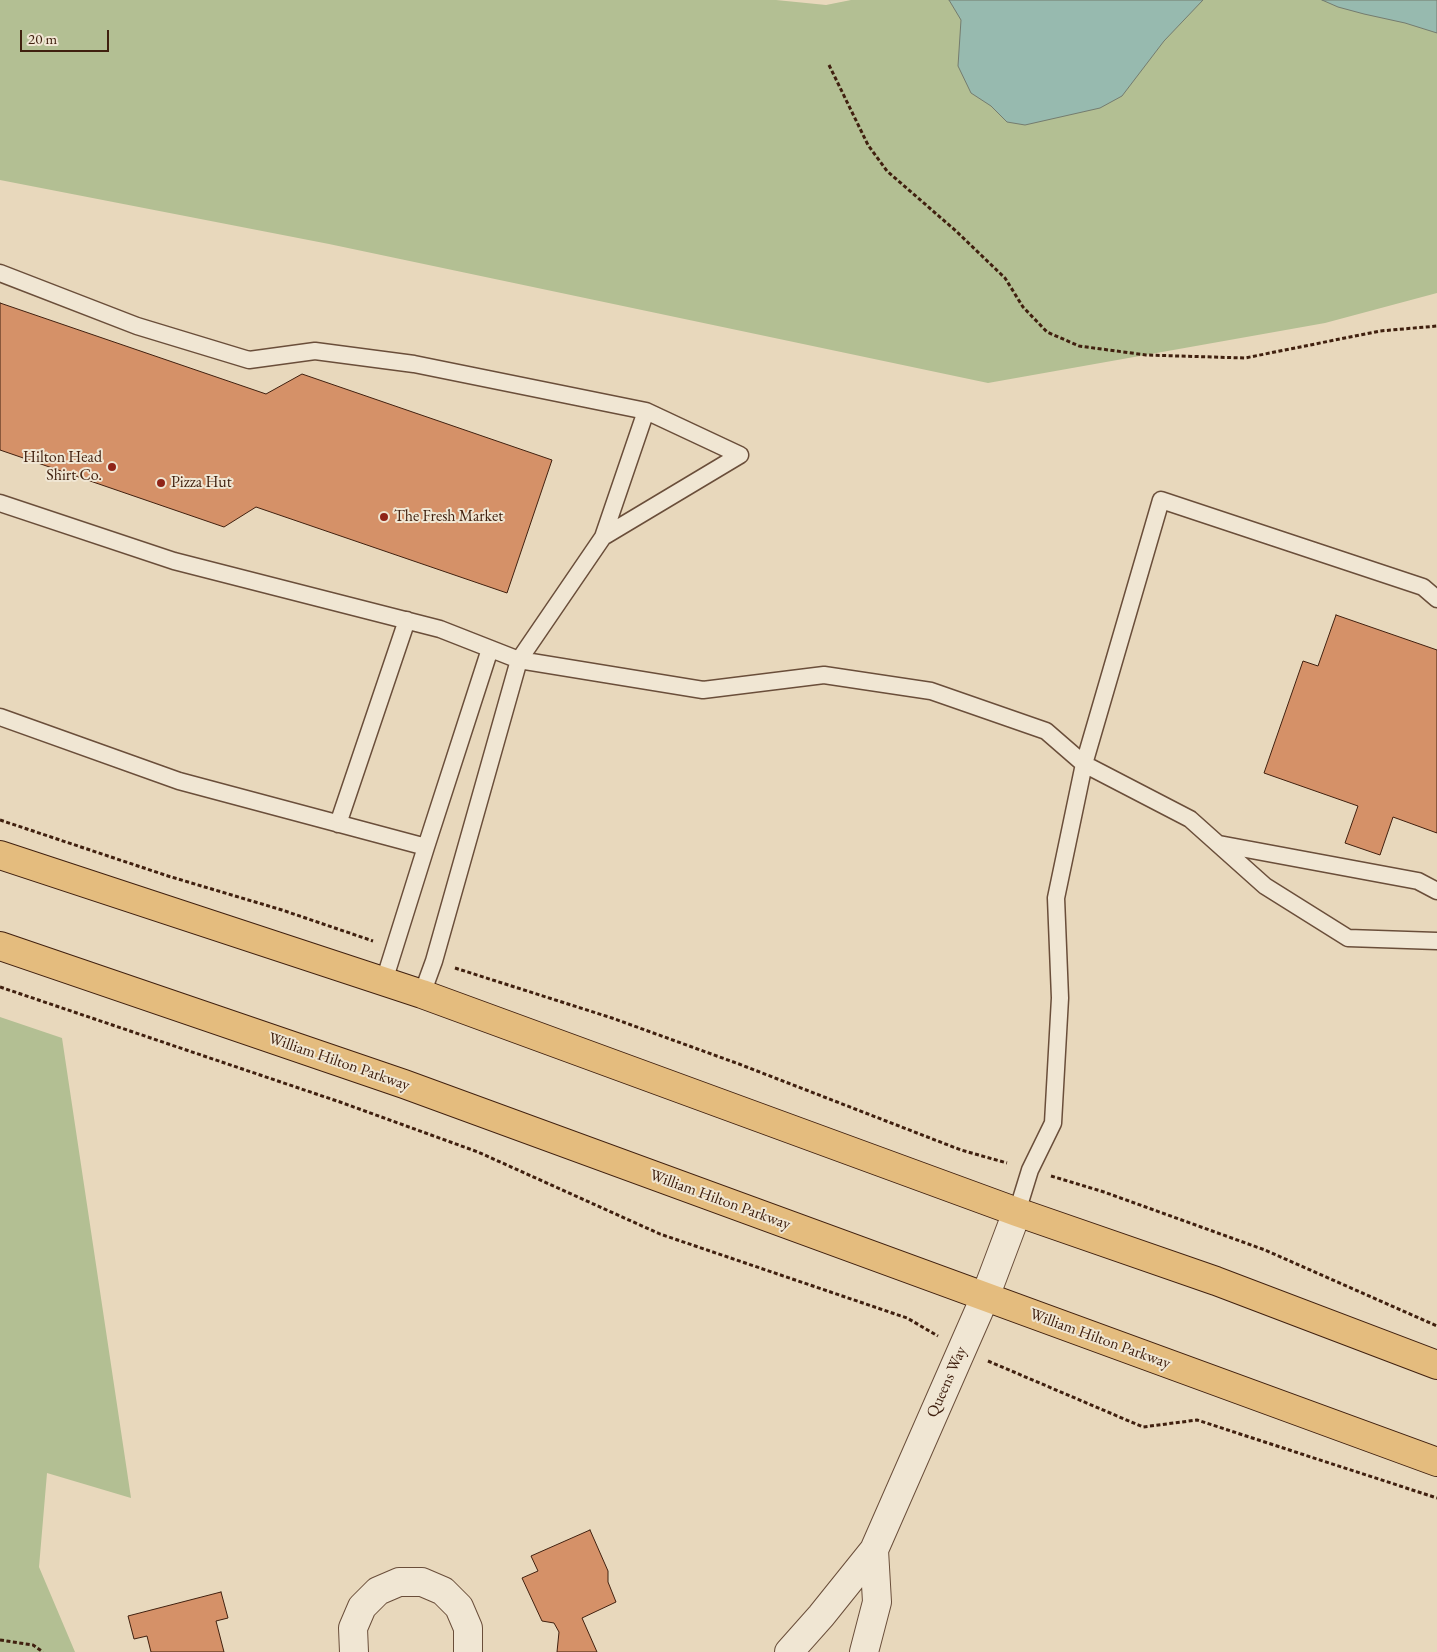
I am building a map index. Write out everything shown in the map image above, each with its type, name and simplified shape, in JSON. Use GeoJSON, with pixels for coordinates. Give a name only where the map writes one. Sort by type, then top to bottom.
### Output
{"type":"FeatureCollection","features":[{"type":"Feature","properties":{"kind":"highway"},"geometry":{"type":"LineString","coordinates":[[0,855],[422,994],[1017,1212],[1216,1280],[1437,1365]]}},
{"type":"Feature","properties":{"kind":"highway","name":"William Hilton Parkway"},"geometry":{"type":"LineString","coordinates":[[0,946],[404,1084],[1437,1462]]}},
{"type":"Feature","properties":{"kind":"street","name":"Queens Way"},"geometry":{"type":"LineString","coordinates":[[789,1652],[821,1616],[874,1550],[984,1297],[1017,1212]]}},
{"type":"Feature","properties":{"kind":"street","name":"Queens Way"},"geometry":{"type":"LineString","coordinates":[[864,1652],[877,1602],[874,1550]]}},
{"type":"Feature","properties":{"kind":"street"},"geometry":{"type":"LineString","coordinates":[[354,1652],[354,1628],[362,1607],[378,1591],[399,1582],[422,1582],[443,1591],[459,1607],[468,1628],[468,1652]]}},
{"type":"Feature","properties":{"kind":"lane"},"geometry":{"type":"LineString","coordinates":[[0,273],[137,326],[249,360],[316,351],[414,364],[646,411],[740,455],[603,537]]}},
{"type":"Feature","properties":{"kind":"lane"},"geometry":{"type":"LineString","coordinates":[[422,994],[434,961],[519,660],[603,537],[646,411]]}},
{"type":"Feature","properties":{"kind":"lane"},"geometry":{"type":"LineString","coordinates":[[1017,1212],[1030,1170],[1053,1123],[1060,998],[1056,898],[1084,764],[1161,500],[1423,587],[1437,599]]}},
{"type":"Feature","properties":{"kind":"lane"},"geometry":{"type":"LineString","coordinates":[[0,503],[174,561],[440,628],[519,660],[703,690],[824,675],[931,691],[1046,731],[1084,764],[1190,819],[1265,886],[1348,938],[1437,941]]}},
{"type":"Feature","properties":{"kind":"lane"},"geometry":{"type":"LineString","coordinates":[[338,824],[406,620]]}},
{"type":"Feature","properties":{"kind":"lane"},"geometry":{"type":"LineString","coordinates":[[384,982],[490,649]]}},
{"type":"Feature","properties":{"kind":"lane"},"geometry":{"type":"LineString","coordinates":[[0,717],[178,781],[426,847]]}},
{"type":"Feature","properties":{"kind":"lane"},"geometry":{"type":"LineString","coordinates":[[1219,844],[1418,881],[1437,891]]}},
{"type":"Feature","properties":{"kind":"path"},"geometry":{"type":"LineString","coordinates":[[829,65],[868,145],[887,171],[956,231],[1005,278],[1023,307],[1047,332],[1079,346],[1146,355],[1245,358],[1380,331],[1437,326]]}},
{"type":"Feature","properties":{"kind":"path"},"geometry":{"type":"LineString","coordinates":[[0,820],[168,876],[282,910],[396,948]]}},
{"type":"Feature","properties":{"kind":"path"},"geometry":{"type":"LineString","coordinates":[[434,961],[612,1018],[739,1064],[961,1150],[1104,1192],[1265,1250],[1437,1326]]}},
{"type":"Feature","properties":{"kind":"path"},"geometry":{"type":"LineString","coordinates":[[0,987],[340,1102],[478,1152],[660,1234],[907,1318],[962,1349],[1143,1427],[1197,1420],[1437,1498]]}},
{"type":"Feature","properties":{"kind":"path"},"geometry":{"type":"LineString","coordinates":[[0,1640],[33,1645],[43,1652]]}},
{"type":"Feature","properties":{"kind":"green space"},"geometry":{"type":"Polygon","coordinates":[[[0,0],[776,0],[826,5],[851,0],[1437,0],[1437,293],[1325,323],[988,383],[329,244],[0,180],[0,0]]]}},
{"type":"Feature","properties":{"kind":"green space"},"geometry":{"type":"Polygon","coordinates":[[[0,1017],[62,1038],[131,1498],[47,1473],[39,1567],[75,1652],[0,1652],[0,1017]]]}},
{"type":"Feature","properties":{"kind":"water"},"geometry":{"type":"Polygon","coordinates":[[[949,0],[1203,0],[1164,41],[1122,96],[1100,108],[1025,125],[1007,122],[991,106],[971,93],[958,66],[961,20],[949,0]]]}},
{"type":"Feature","properties":{"kind":"water"},"geometry":{"type":"Polygon","coordinates":[[[1322,0],[1437,0],[1437,33],[1405,23],[1338,7],[1322,0]]]}},
{"type":"Feature","properties":{"kind":"building"},"geometry":{"type":"Polygon","coordinates":[[[0,303],[266,394],[302,374],[552,460],[507,593],[256,507],[224,527],[0,450],[0,303]]]}},
{"type":"Feature","properties":{"kind":"building"},"geometry":{"type":"Polygon","coordinates":[[[1336,615],[1437,650],[1437,833],[1393,817],[1380,855],[1345,843],[1358,806],[1264,773],[1303,661],[1318,666],[1336,615]]]}},
{"type":"Feature","properties":{"kind":"building"},"geometry":{"type":"Polygon","coordinates":[[[590,1530],[608,1571],[608,1582],[616,1602],[582,1618],[597,1652],[557,1652],[559,1632],[554,1623],[542,1621],[522,1578],[538,1571],[531,1556],[590,1530]]]}},
{"type":"Feature","properties":{"kind":"building"},"geometry":{"type":"Polygon","coordinates":[[[221,1592],[228,1618],[216,1621],[224,1652],[151,1652],[147,1636],[134,1639],[128,1616],[221,1592]]]}},
{"type":"Feature","properties":{"kind":"place","name":"Hilton Head Shirt Co."},"geometry":{"type":"Point","coordinates":[112,467]}},
{"type":"Feature","properties":{"kind":"place","name":"Pizza Hut"},"geometry":{"type":"Point","coordinates":[161,483]}},
{"type":"Feature","properties":{"kind":"place","name":"The Fresh Market"},"geometry":{"type":"Point","coordinates":[384,517]}}]}
